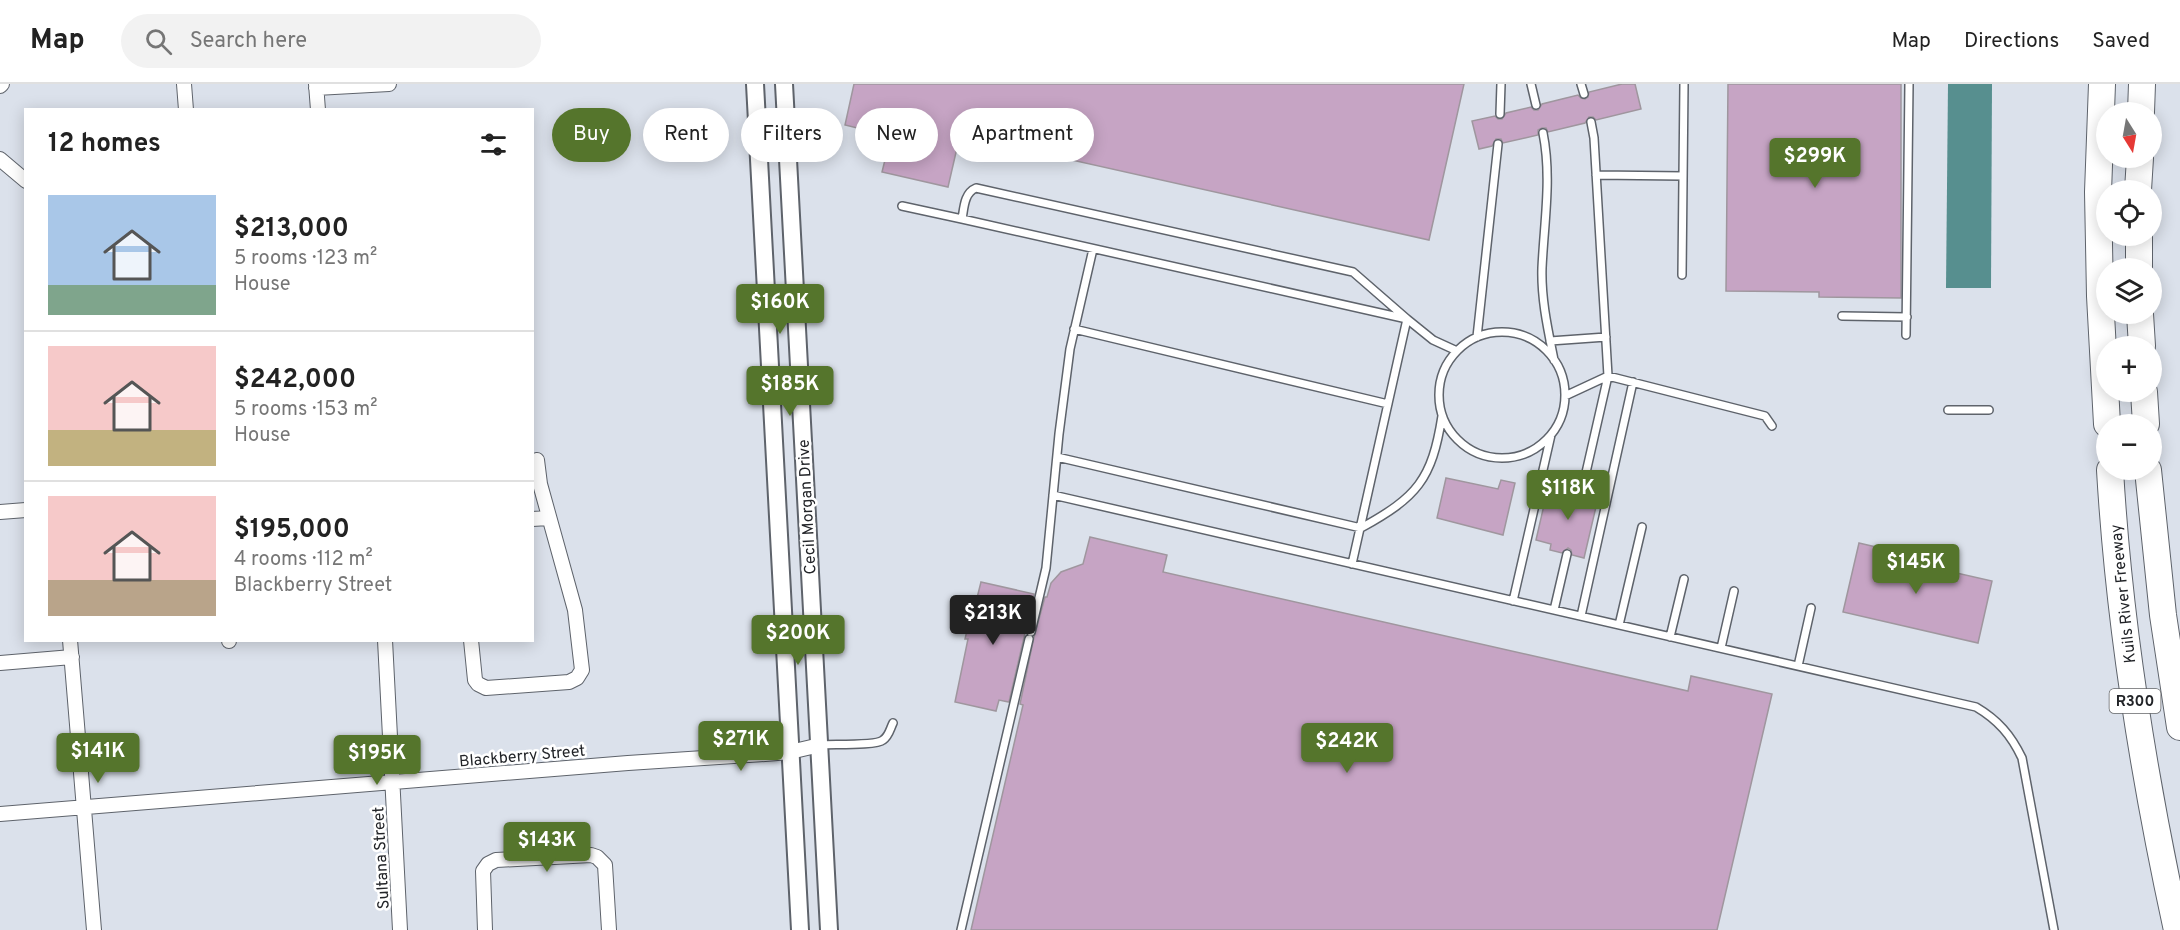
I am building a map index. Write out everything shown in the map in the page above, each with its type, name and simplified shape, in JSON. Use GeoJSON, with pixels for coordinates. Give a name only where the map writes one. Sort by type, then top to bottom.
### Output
{"type":"FeatureCollection","features":[{"type":"Feature","properties":{"kind":"highway"},"geometry":{"type":"LineString","coordinates":[[2102,84],[2098,192],[2100,296],[2106,414]]}},
{"type":"Feature","properties":{"kind":"highway"},"geometry":{"type":"LineString","coordinates":[[2141,102],[2142,84]]}},
{"type":"Feature","properties":{"kind":"highway","name":"Kuils River Freeway"},"geometry":{"type":"LineString","coordinates":[[2111,480],[2123,618],[2142,750],[2177,930]]}},
{"type":"Feature","properties":{"kind":"highway","name":"R300"},"geometry":{"type":"LineString","coordinates":[[2149,480],[2163,615],[2180,727]]}},
{"type":"Feature","properties":{"kind":"street"},"geometry":{"type":"LineString","coordinates":[[184,84],[186,108]]}},
{"type":"Feature","properties":{"kind":"street"},"geometry":{"type":"LineString","coordinates":[[318,108],[316,86],[389,84]]}},
{"type":"Feature","properties":{"kind":"street","name":"Cecil Morgan Drive"},"geometry":{"type":"LineString","coordinates":[[755,84],[800,930]]}},
{"type":"Feature","properties":{"kind":"street","name":"Cecil Morgan Drive"},"geometry":{"type":"LineString","coordinates":[[784,84],[829,930]]}},
{"type":"Feature","properties":{"kind":"street"},"geometry":{"type":"LineString","coordinates":[[0,159],[24,179]]}},
{"type":"Feature","properties":{"kind":"street"},"geometry":{"type":"LineString","coordinates":[[471,642],[474,675],[482,687],[569,682],[580,674],[582,666],[575,610],[540,484],[537,460]]}},
{"type":"Feature","properties":{"kind":"street"},"geometry":{"type":"LineString","coordinates":[[0,512],[24,510]]}},
{"type":"Feature","properties":{"kind":"street"},"geometry":{"type":"LineString","coordinates":[[534,519],[549,518]]}},
{"type":"Feature","properties":{"kind":"street"},"geometry":{"type":"LineString","coordinates":[[70,642],[94,930]]}},
{"type":"Feature","properties":{"kind":"street","name":"Sultana Street"},"geometry":{"type":"LineString","coordinates":[[385,642],[400,930]]}},
{"type":"Feature","properties":{"kind":"street"},"geometry":{"type":"LineString","coordinates":[[0,663],[72,657]]}},
{"type":"Feature","properties":{"kind":"street","name":"Blackberry Street"},"geometry":{"type":"LineString","coordinates":[[0,814],[790,752],[820,745]]}},
{"type":"Feature","properties":{"kind":"street"},"geometry":{"type":"LineString","coordinates":[[485,930],[483,871],[488,864],[496,860],[591,855],[597,857],[605,865],[609,930]]}},
{"type":"Feature","properties":{"kind":"lane"},"geometry":{"type":"LineString","coordinates":[[1500,114],[1501,84]]}},
{"type":"Feature","properties":{"kind":"lane"},"geometry":{"type":"LineString","coordinates":[[1531,84],[1536,105]]}},
{"type":"Feature","properties":{"kind":"lane"},"geometry":{"type":"LineString","coordinates":[[1581,84],[1584,94]]}},
{"type":"Feature","properties":{"kind":"lane"},"geometry":{"type":"LineString","coordinates":[[1682,275],[1684,84]]}},
{"type":"Feature","properties":{"kind":"lane"},"geometry":{"type":"LineString","coordinates":[[1906,335],[1909,84]]}},
{"type":"Feature","properties":{"kind":"lane"},"geometry":{"type":"LineString","coordinates":[[1582,490],[1608,376],[1594,138],[1590,122]]}},
{"type":"Feature","properties":{"kind":"lane"},"geometry":{"type":"LineString","coordinates":[[1543,133],[1547,162],[1547,204],[1542,270],[1544,304],[1554,360]]}},
{"type":"Feature","properties":{"kind":"lane"},"geometry":{"type":"LineString","coordinates":[[1477,338],[1498,144]]}},
{"type":"Feature","properties":{"kind":"lane"},"geometry":{"type":"LineString","coordinates":[[1596,175],[1683,176]]}},
{"type":"Feature","properties":{"kind":"lane"},"geometry":{"type":"LineString","coordinates":[[962,219],[969,193],[981,188],[1353,272],[1433,340],[1457,351]]}},
{"type":"Feature","properties":{"kind":"lane"},"geometry":{"type":"LineString","coordinates":[[903,206],[1407,319]]}},
{"type":"Feature","properties":{"kind":"lane"},"geometry":{"type":"LineString","coordinates":[[960,930],[1046,568],[1070,349],[1093,249]]}},
{"type":"Feature","properties":{"kind":"lane"},"geometry":{"type":"LineString","coordinates":[[1842,316],[1907,317]]}},
{"type":"Feature","properties":{"kind":"lane"},"geometry":{"type":"LineString","coordinates":[[1353,564],[1407,319]]}},
{"type":"Feature","properties":{"kind":"lane"},"geometry":{"type":"LineString","coordinates":[[1074,329],[1388,404]]}},
{"type":"Feature","properties":{"kind":"lane"},"geometry":{"type":"LineString","coordinates":[[1513,601],[1552,433],[1563,409],[1564,396],[1560,371],[1542,347],[1528,338],[1511,333],[1494,333],[1477,338],[1457,351],[1448,362],[1440,382],[1439,403],[1442,417],[1461,444],[1476,453],[1492,458],[1509,457],[1526,453],[1540,445],[1552,433]]}},
{"type":"Feature","properties":{"kind":"lane"},"geometry":{"type":"LineString","coordinates":[[1550,341],[1606,337]]}},
{"type":"Feature","properties":{"kind":"lane"},"geometry":{"type":"LineString","coordinates":[[1564,396],[1608,376],[1765,416],[1772,426]]}},
{"type":"Feature","properties":{"kind":"lane"},"geometry":{"type":"LineString","coordinates":[[1581,616],[1632,382]]}},
{"type":"Feature","properties":{"kind":"lane"},"geometry":{"type":"LineString","coordinates":[[1948,410],[1989,411]]}},
{"type":"Feature","properties":{"kind":"lane"},"geometry":{"type":"LineString","coordinates":[[1057,457],[1360,528],[1380,517],[1407,497],[1420,483],[1431,466],[1436,452],[1442,417]]}},
{"type":"Feature","properties":{"kind":"lane"},"geometry":{"type":"LineString","coordinates":[[1053,495],[1977,706],[2000,723],[2022,758],[2054,930]]}},
{"type":"Feature","properties":{"kind":"lane"},"geometry":{"type":"LineString","coordinates":[[1619,625],[1642,526]]}},
{"type":"Feature","properties":{"kind":"lane"},"geometry":{"type":"LineString","coordinates":[[1554,610],[1567,554]]}},
{"type":"Feature","properties":{"kind":"lane"},"geometry":{"type":"LineString","coordinates":[[1670,637],[1684,579]]}},
{"type":"Feature","properties":{"kind":"lane"},"geometry":{"type":"LineString","coordinates":[[1720,648],[1734,591]]}},
{"type":"Feature","properties":{"kind":"lane"},"geometry":{"type":"LineString","coordinates":[[1798,666],[1811,608]]}},
{"type":"Feature","properties":{"kind":"lane"},"geometry":{"type":"LineString","coordinates":[[820,745],[881,742],[889,733],[893,723]]}},
{"type":"Feature","properties":{"kind":"shaded area"},"geometry":{"type":"Polygon","coordinates":[[[1948,84],[1992,84],[1991,288],[1946,288],[1948,84]]]}},
{"type":"Feature","properties":{"kind":"building"},"geometry":{"type":"Polygon","coordinates":[[[854,84],[1464,84],[1429,240],[1081,162],[1094,162],[1094,108],[950,108],[950,162],[954,162],[948,187],[882,172],[884,162],[938,162],[938,108],[855,108],[855,127],[845,125],[854,84]]]}},
{"type":"Feature","properties":{"kind":"building"},"geometry":{"type":"Polygon","coordinates":[[[1622,84],[1635,84],[1641,109],[1596,120],[1589,117],[1585,123],[1548,132],[1546,128],[1542,128],[1538,130],[1538,135],[1503,143],[1501,139],[1496,139],[1492,146],[1479,149],[1472,121],[1495,116],[1502,119],[1506,113],[1531,107],[1538,110],[1542,104],[1578,95],[1585,99],[1589,92],[1622,84]]]}},
{"type":"Feature","properties":{"kind":"building"},"geometry":{"type":"Polygon","coordinates":[[[1728,84],[1901,84],[1901,298],[1819,297],[1819,292],[1726,291],[1728,84]]]}},
{"type":"Feature","properties":{"kind":"building"},"geometry":{"type":"Polygon","coordinates":[[[1446,478],[1498,489],[1501,480],[1515,483],[1503,535],[1437,518],[1446,478]]]}},
{"type":"Feature","properties":{"kind":"building"},"geometry":{"type":"Polygon","coordinates":[[[1565,487],[1576,489],[1581,496],[1587,492],[1599,494],[1584,558],[1572,555],[1568,548],[1562,553],[1550,550],[1551,544],[1536,540],[1547,492],[1562,495],[1565,487]]]}},
{"type":"Feature","properties":{"kind":"building"},"geometry":{"type":"Polygon","coordinates":[[[1090,537],[1167,555],[1163,572],[1688,691],[1691,676],[1772,694],[1717,930],[971,930],[1023,705],[1020,704],[1034,637],[1045,597],[1047,597],[1051,583],[1061,572],[1083,564],[1090,537]]]}},
{"type":"Feature","properties":{"kind":"building"},"geometry":{"type":"Polygon","coordinates":[[[1859,543],[1919,557],[1917,564],[1992,581],[1978,643],[1843,612],[1859,543]]]}},
{"type":"Feature","properties":{"kind":"building"},"geometry":{"type":"Polygon","coordinates":[[[981,582],[1034,594],[1009,702],[999,700],[996,711],[955,702],[968,639],[965,639],[981,582]]]}}]}
